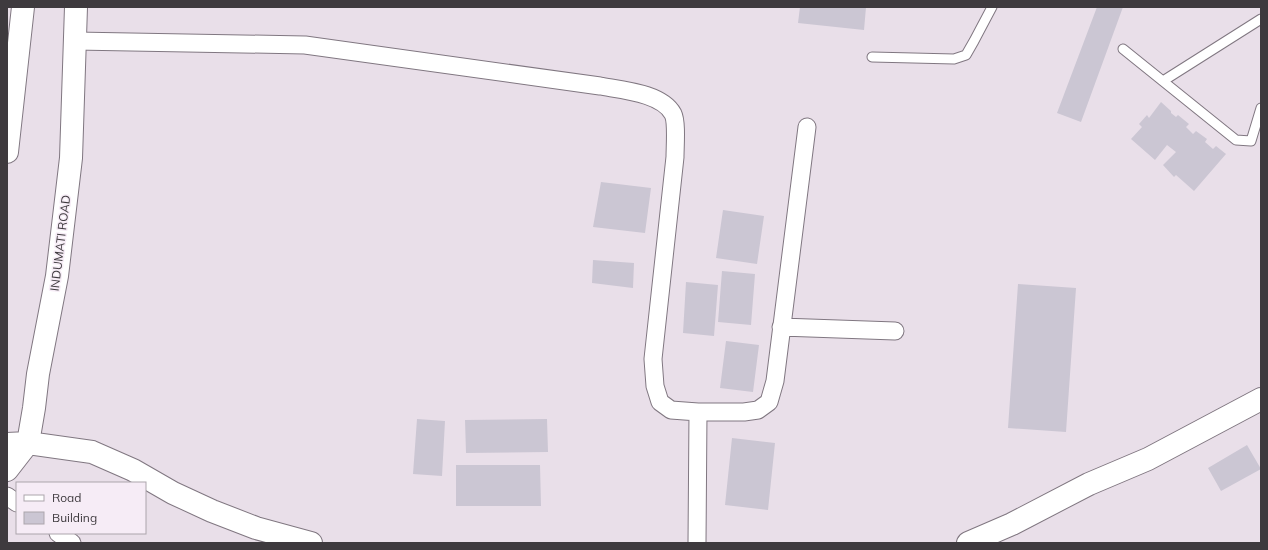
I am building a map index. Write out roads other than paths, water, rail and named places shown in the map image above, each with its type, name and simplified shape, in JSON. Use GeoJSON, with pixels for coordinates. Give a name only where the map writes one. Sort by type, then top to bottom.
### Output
{"type":"FeatureCollection","features":[{"type":"Feature","properties":{"kind":"street"},"geometry":{"type":"LineString","coordinates":[[7,152],[24,7]]}},
{"type":"Feature","properties":{"kind":"street","name":"INDUMATI ROAD"},"geometry":{"type":"LineString","coordinates":[[7,470],[28,443],[38,374],[57,276],[71,158],[76,7]]}},
{"type":"Feature","properties":{"kind":"street"},"geometry":{"type":"LineString","coordinates":[[75,41],[305,45],[600,86],[640,94],[663,103],[674,115],[676,135],[675,157],[653,359],[655,386],[660,402],[671,410],[698,412],[744,412],[758,410],[769,402],[775,381],[807,127]]}},
{"type":"Feature","properties":{"kind":"street"},"geometry":{"type":"LineString","coordinates":[[781,327],[895,331]]}},
{"type":"Feature","properties":{"kind":"street"},"geometry":{"type":"LineString","coordinates":[[968,543],[1012,524],[1089,484],[1148,459],[1261,399]]}},
{"type":"Feature","properties":{"kind":"street"},"geometry":{"type":"LineString","coordinates":[[696,543],[698,412]]}},
{"type":"Feature","properties":{"kind":"street"},"geometry":{"type":"LineString","coordinates":[[7,444],[28,443],[92,452],[133,470],[173,493],[212,511],[256,528],[311,543]]}},
{"type":"Feature","properties":{"kind":"street"},"geometry":{"type":"LineString","coordinates":[[7,496],[16,502]]}},
{"type":"Feature","properties":{"kind":"street"},"geometry":{"type":"LineString","coordinates":[[59,534],[72,543]]}},
{"type":"Feature","properties":{"kind":"lane"},"geometry":{"type":"LineString","coordinates":[[872,58],[954,59],[966,55],[992,7]]}},
{"type":"Feature","properties":{"kind":"lane"},"geometry":{"type":"LineString","coordinates":[[1163,81],[1261,19]]}},
{"type":"Feature","properties":{"kind":"lane"},"geometry":{"type":"LineString","coordinates":[[1123,49],[1236,140],[1251,141],[1261,108]]}}]}
